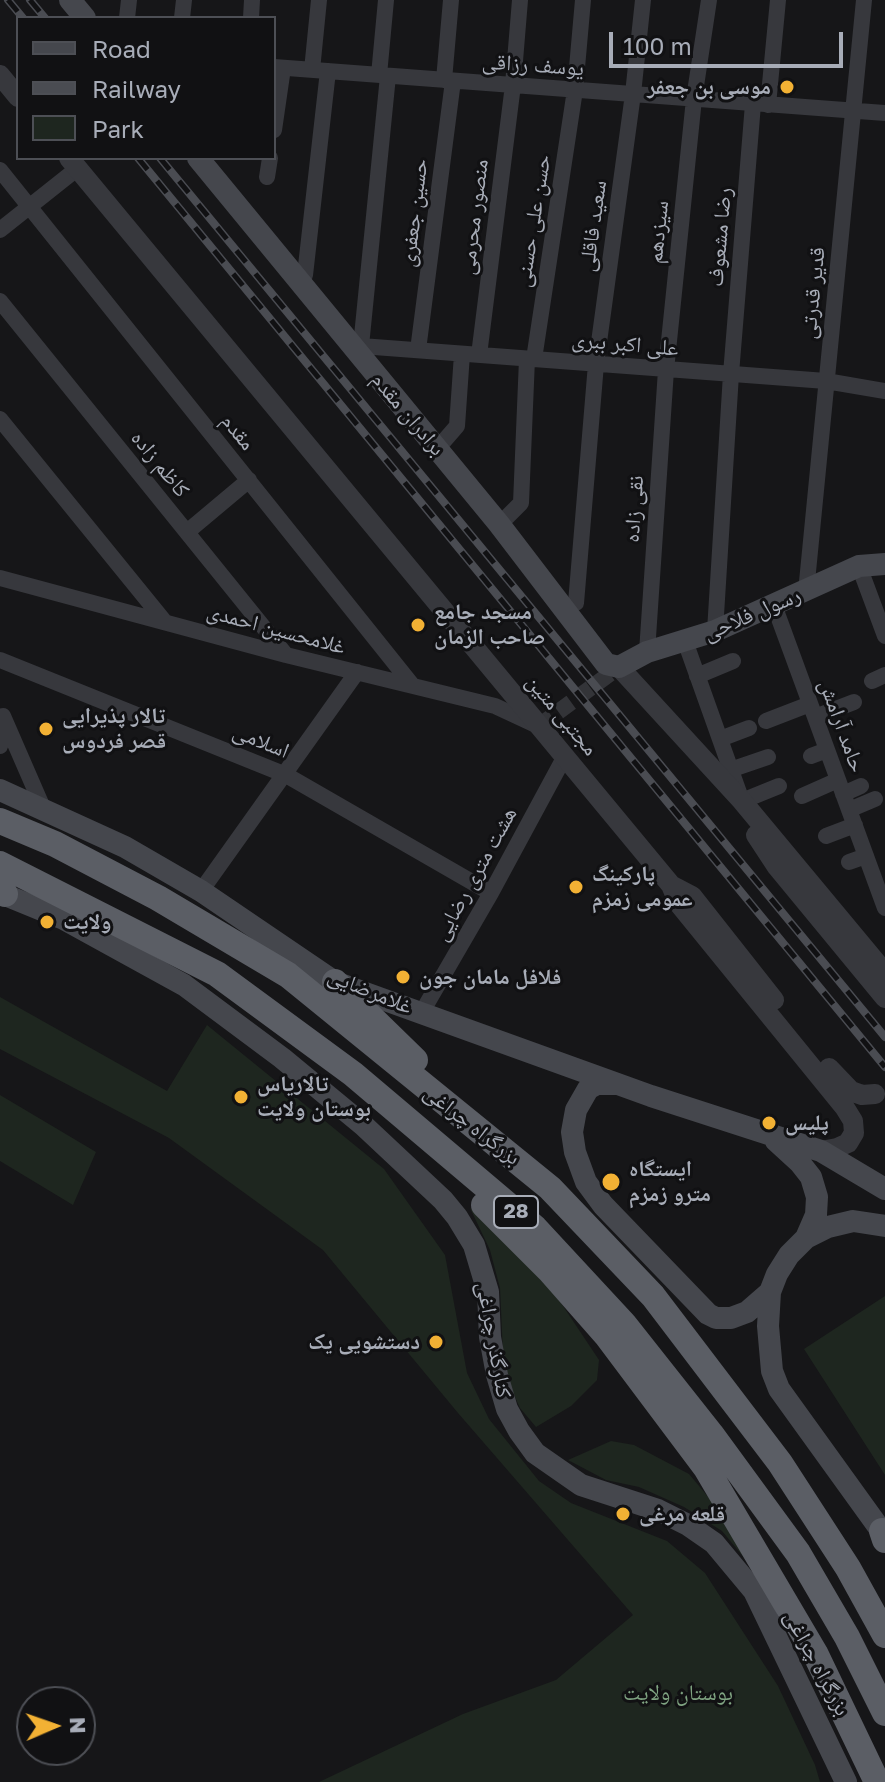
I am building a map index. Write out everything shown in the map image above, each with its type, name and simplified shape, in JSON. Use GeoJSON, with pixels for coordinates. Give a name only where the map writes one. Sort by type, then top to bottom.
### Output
{"type":"FeatureCollection","features":[{"type":"Feature","properties":{"kind":"highway","name":"بزرگراه چراغی"},"geometry":{"type":"LineString","coordinates":[[0,821],[55,844],[158,898],[288,975],[550,1188],[653,1296],[780,1463],[848,1568],[885,1635]]}},
{"type":"Feature","properties":{"kind":"highway","name":"بزرگراه چراغی"},"geometry":{"type":"LineString","coordinates":[[0,864],[217,974],[353,1074],[535,1228],[624,1324],[711,1434],[798,1553],[847,1637],[885,1713]]}},
{"type":"Feature","properties":{"kind":"highway"},"geometry":{"type":"LineString","coordinates":[[335,982],[417,1062],[474,1125]]}},
{"type":"Feature","properties":{"kind":"highway","name":"بزرگراه چراغی"},"geometry":{"type":"LineString","coordinates":[[353,1074],[359,1091],[464,1185],[549,1270],[607,1336],[706,1468],[815,1653],[877,1782]]}},
{"type":"Feature","properties":{"kind":"main road"},"geometry":{"type":"LineString","coordinates":[[70,0],[83,16]]}},
{"type":"Feature","properties":{"kind":"main road"},"geometry":{"type":"LineString","coordinates":[[81,0],[93,16]]}},
{"type":"Feature","properties":{"kind":"main road","name":"برادران مقدم"},"geometry":{"type":"LineString","coordinates":[[200,160],[302,279]]}},
{"type":"Feature","properties":{"kind":"main road","name":"برادران مقدم"},"geometry":{"type":"LineString","coordinates":[[211,160],[358,348],[571,606],[616,655],[619,667]]}},
{"type":"Feature","properties":{"kind":"main road","name":"رسول فلاحی"},"geometry":{"type":"LineString","coordinates":[[619,667],[647,652],[715,631],[859,566],[885,564]]}},
{"type":"Feature","properties":{"kind":"main road","name":"غلامرضایی"},"geometry":{"type":"LineString","coordinates":[[0,790],[125,847],[201,891],[335,982],[618,1084],[821,1151],[885,1189]]}},
{"type":"Feature","properties":{"kind":"main road","name":"کنارگذر چراغی"},"geometry":{"type":"LineString","coordinates":[[2,893],[64,919],[184,985],[282,1058],[363,1125],[443,1200],[474,1245],[488,1292],[490,1337],[507,1409],[535,1453],[581,1485],[658,1510],[714,1543],[754,1591],[846,1782]]}},
{"type":"Feature","properties":{"kind":"main road"},"geometry":{"type":"LineString","coordinates":[[618,1084],[597,1084],[588,1089],[576,1110],[572,1132],[575,1152],[586,1182],[603,1205],[708,1314],[716,1318],[731,1318],[747,1312],[770,1292],[789,1255],[806,1238],[828,1227],[853,1221],[885,1226]]}},
{"type":"Feature","properties":{"kind":"main road"},"geometry":{"type":"LineString","coordinates":[[768,1134],[811,1177],[817,1197],[816,1215],[806,1238]]}},
{"type":"Feature","properties":{"kind":"main road"},"geometry":{"type":"LineString","coordinates":[[770,1292],[769,1350],[779,1389],[884,1536]]}},
{"type":"Feature","properties":{"kind":"main road"},"geometry":{"type":"LineString","coordinates":[[754,1591],[791,1635],[869,1782]]}},
{"type":"Feature","properties":{"kind":"street"},"geometry":{"type":"LineString","coordinates":[[302,279],[320,70],[319,0]]}},
{"type":"Feature","properties":{"kind":"street"},"geometry":{"type":"LineString","coordinates":[[358,348],[383,75],[386,0]]}},
{"type":"Feature","properties":{"kind":"street","name":"حسین جعفری"},"geometry":{"type":"LineString","coordinates":[[418,350],[449,80],[451,0]]}},
{"type":"Feature","properties":{"kind":"street","name":"منصور محرمی"},"geometry":{"type":"LineString","coordinates":[[440,444],[457,426],[470,354],[513,85],[520,0]]}},
{"type":"Feature","properties":{"kind":"street","name":"حسن علی حسنی"},"geometry":{"type":"LineString","coordinates":[[503,520],[521,503],[530,359],[575,90],[583,0]]}},
{"type":"Feature","properties":{"kind":"street","name":"سعید فاقلی"},"geometry":{"type":"LineString","coordinates":[[571,606],[596,364],[643,0]]}},
{"type":"Feature","properties":{"kind":"street","name":"سیزدهم"},"geometry":{"type":"LineString","coordinates":[[666,370],[694,99],[709,0]]}},
{"type":"Feature","properties":{"kind":"street","name":"رضا مشعوف"},"geometry":{"type":"LineString","coordinates":[[715,631],[731,374],[760,104],[778,0]]}},
{"type":"Feature","properties":{"kind":"street","name":"قدیر قدرتی"},"geometry":{"type":"LineString","coordinates":[[806,592],[864,0]]}},
{"type":"Feature","properties":{"kind":"street"},"geometry":{"type":"LineString","coordinates":[[276,98],[278,67]]}},
{"type":"Feature","properties":{"kind":"street","name":"یوسف رزاقی"},"geometry":{"type":"LineString","coordinates":[[278,67],[885,113]]}},
{"type":"Feature","properties":{"kind":"street"},"geometry":{"type":"LineString","coordinates":[[0,75],[16,95]]}},
{"type":"Feature","properties":{"kind":"street"},"geometry":{"type":"LineString","coordinates":[[267,177],[270,160]]}},
{"type":"Feature","properties":{"kind":"street"},"geometry":{"type":"LineString","coordinates":[[0,230],[30,206],[73,163]]}},
{"type":"Feature","properties":{"kind":"street","name":"مجتبی متین"},"geometry":{"type":"LineString","coordinates":[[73,163],[671,885],[679,904],[832,1092],[853,1121],[854,1133],[848,1143],[821,1151]]}},
{"type":"Feature","properties":{"kind":"street","name":"مقدم"},"geometry":{"type":"LineString","coordinates":[[0,170],[413,686]]}},
{"type":"Feature","properties":{"kind":"street","name":"کاظم زاده"},"geometry":{"type":"LineString","coordinates":[[0,301],[286,655]]}},
{"type":"Feature","properties":{"kind":"street","name":"علی اکبر ببری"},"geometry":{"type":"LineString","coordinates":[[358,348],[826,381],[885,391]]}},
{"type":"Feature","properties":{"kind":"street","name":"نقی زاده"},"geometry":{"type":"LineString","coordinates":[[647,652],[666,370]]}},
{"type":"Feature","properties":{"kind":"street"},"geometry":{"type":"LineString","coordinates":[[0,419],[165,622]]}},
{"type":"Feature","properties":{"kind":"street"},"geometry":{"type":"LineString","coordinates":[[187,532],[249,480]]}},
{"type":"Feature","properties":{"kind":"street"},"geometry":{"type":"LineString","coordinates":[[859,566],[885,636]]}},
{"type":"Feature","properties":{"kind":"street","name":"غلامحسین احمدی"},"geometry":{"type":"LineString","coordinates":[[0,578],[286,655],[495,706],[539,726]]}},
{"type":"Feature","properties":{"kind":"street","name":"حامد آرامش"},"geometry":{"type":"LineString","coordinates":[[774,605],[885,908]]}},
{"type":"Feature","properties":{"kind":"street"},"geometry":{"type":"LineString","coordinates":[[685,641],[758,840],[885,998]]}},
{"type":"Feature","properties":{"kind":"street","name":"اسلامی"},"geometry":{"type":"LineString","coordinates":[[0,660],[286,775],[491,893]]}},
{"type":"Feature","properties":{"kind":"street"},"geometry":{"type":"LineString","coordinates":[[697,676],[733,661]]}},
{"type":"Feature","properties":{"kind":"street","name":"برادران مقدم"},"geometry":{"type":"LineString","coordinates":[[619,667],[742,801],[885,973]]}},
{"type":"Feature","properties":{"kind":"street"},"geometry":{"type":"LineString","coordinates":[[201,891],[357,672]]}},
{"type":"Feature","properties":{"kind":"street"},"geometry":{"type":"LineString","coordinates":[[766,721],[854,702]]}},
{"type":"Feature","properties":{"kind":"street"},"geometry":{"type":"LineString","coordinates":[[0,746],[3,732],[1,714]]}},
{"type":"Feature","properties":{"kind":"street"},"geometry":{"type":"LineString","coordinates":[[1,714],[43,808]]}},
{"type":"Feature","properties":{"kind":"street"},"geometry":{"type":"LineString","coordinates":[[720,739],[749,728]]}},
{"type":"Feature","properties":{"kind":"street"},"geometry":{"type":"LineString","coordinates":[[811,756],[827,750]]}},
{"type":"Feature","properties":{"kind":"street","name":"هشت متری رضایی"},"geometry":{"type":"LineString","coordinates":[[422,1012],[565,756]]}},
{"type":"Feature","properties":{"kind":"street"},"geometry":{"type":"LineString","coordinates":[[730,770],[768,757]]}},
{"type":"Feature","properties":{"kind":"street"},"geometry":{"type":"LineString","coordinates":[[742,801],[779,786]]}},
{"type":"Feature","properties":{"kind":"street"},"geometry":{"type":"LineString","coordinates":[[826,836],[846,802],[861,786]]}},
{"type":"Feature","properties":{"kind":"street"},"geometry":{"type":"LineString","coordinates":[[802,796],[846,802],[875,799]]}},
{"type":"Feature","properties":{"kind":"street"},"geometry":{"type":"LineString","coordinates":[[849,862],[866,856]]}},
{"type":"Feature","properties":{"kind":"street"},"geometry":{"type":"LineString","coordinates":[[671,885],[692,896],[839,1081],[862,1095],[875,1094]]}},
{"type":"Feature","properties":{"kind":"green space","name":"بوستان ولایت"},"geometry":{"type":"Polygon","coordinates":[[[0,997],[167,1091],[207,1025],[384,1169],[445,1255],[467,1373],[489,1419],[539,1481],[571,1503],[667,1541],[705,1573],[778,1686],[820,1782],[319,1782],[463,1714],[556,1680],[633,1615],[458,1413],[323,1250],[169,1138],[0,1049],[0,997]]]}},
{"type":"Feature","properties":{"kind":"green space"},"geometry":{"type":"Polygon","coordinates":[[[0,1095],[96,1152],[73,1205],[0,1161],[0,1095]]]}},
{"type":"Feature","properties":{"kind":"green space"},"geometry":{"type":"Polygon","coordinates":[[[470,1208],[545,1279],[599,1360],[597,1380],[571,1406],[536,1427],[520,1408],[509,1384],[503,1353],[500,1288],[490,1250],[470,1208]]]}},
{"type":"Feature","properties":{"kind":"green space"},"geometry":{"type":"Polygon","coordinates":[[[885,1296],[885,1475],[804,1349],[885,1296]]]}},
{"type":"Feature","properties":{"kind":"green space"},"geometry":{"type":"Polygon","coordinates":[[[611,1441],[634,1445],[689,1474],[715,1505],[746,1560],[722,1531],[684,1507],[639,1487],[606,1480],[568,1460],[611,1441]]]}},
{"type":"Feature","properties":{"kind":"tunnel"},"geometry":{"type":"LineString","coordinates":[[539,726],[619,667]]}},
{"type":"Feature","properties":{"kind":"railway"},"geometry":{"type":"LineString","coordinates":[[8,0],[21,16]]}},
{"type":"Feature","properties":{"kind":"railway"},"geometry":{"type":"LineString","coordinates":[[30,0],[43,16]]}},
{"type":"Feature","properties":{"kind":"railway"},"geometry":{"type":"LineString","coordinates":[[140,160],[885,1067]]}},
{"type":"Feature","properties":{"kind":"railway"},"geometry":{"type":"LineString","coordinates":[[162,160],[885,1037]]}},
{"type":"Feature","properties":{"kind":"place","name":"موسی بن جعفر"},"geometry":{"type":"Point","coordinates":[787,87]}},
{"type":"Feature","properties":{"kind":"place","name":"مسجد جامع صاحب الزمان"},"geometry":{"type":"Point","coordinates":[418,625]}},
{"type":"Feature","properties":{"kind":"place","name":"تالار پذیرایی قصر فردوس"},"geometry":{"type":"Point","coordinates":[46,729]}},
{"type":"Feature","properties":{"kind":"place","name":"پارکینگ عمومی زمزم"},"geometry":{"type":"Point","coordinates":[576,887]}},
{"type":"Feature","properties":{"kind":"place","name":"ولایت"},"geometry":{"type":"Point","coordinates":[47,922]}},
{"type":"Feature","properties":{"kind":"place","name":"فلافل مامان جون"},"geometry":{"type":"Point","coordinates":[403,977]}},
{"type":"Feature","properties":{"kind":"place","name":"تالاریاس بوستان ولایت"},"geometry":{"type":"Point","coordinates":[241,1097]}},
{"type":"Feature","properties":{"kind":"place","name":"پلیس"},"geometry":{"type":"Point","coordinates":[769,1123]}},
{"type":"Feature","properties":{"kind":"place","name":"ایستگاه مترو زمزم"},"geometry":{"type":"Point","coordinates":[611,1182]}},
{"type":"Feature","properties":{"kind":"place","name":"دستشویی یک"},"geometry":{"type":"Point","coordinates":[436,1342]}},
{"type":"Feature","properties":{"kind":"place","name":"قلعه مرغی"},"geometry":{"type":"Point","coordinates":[623,1514]}}]}
